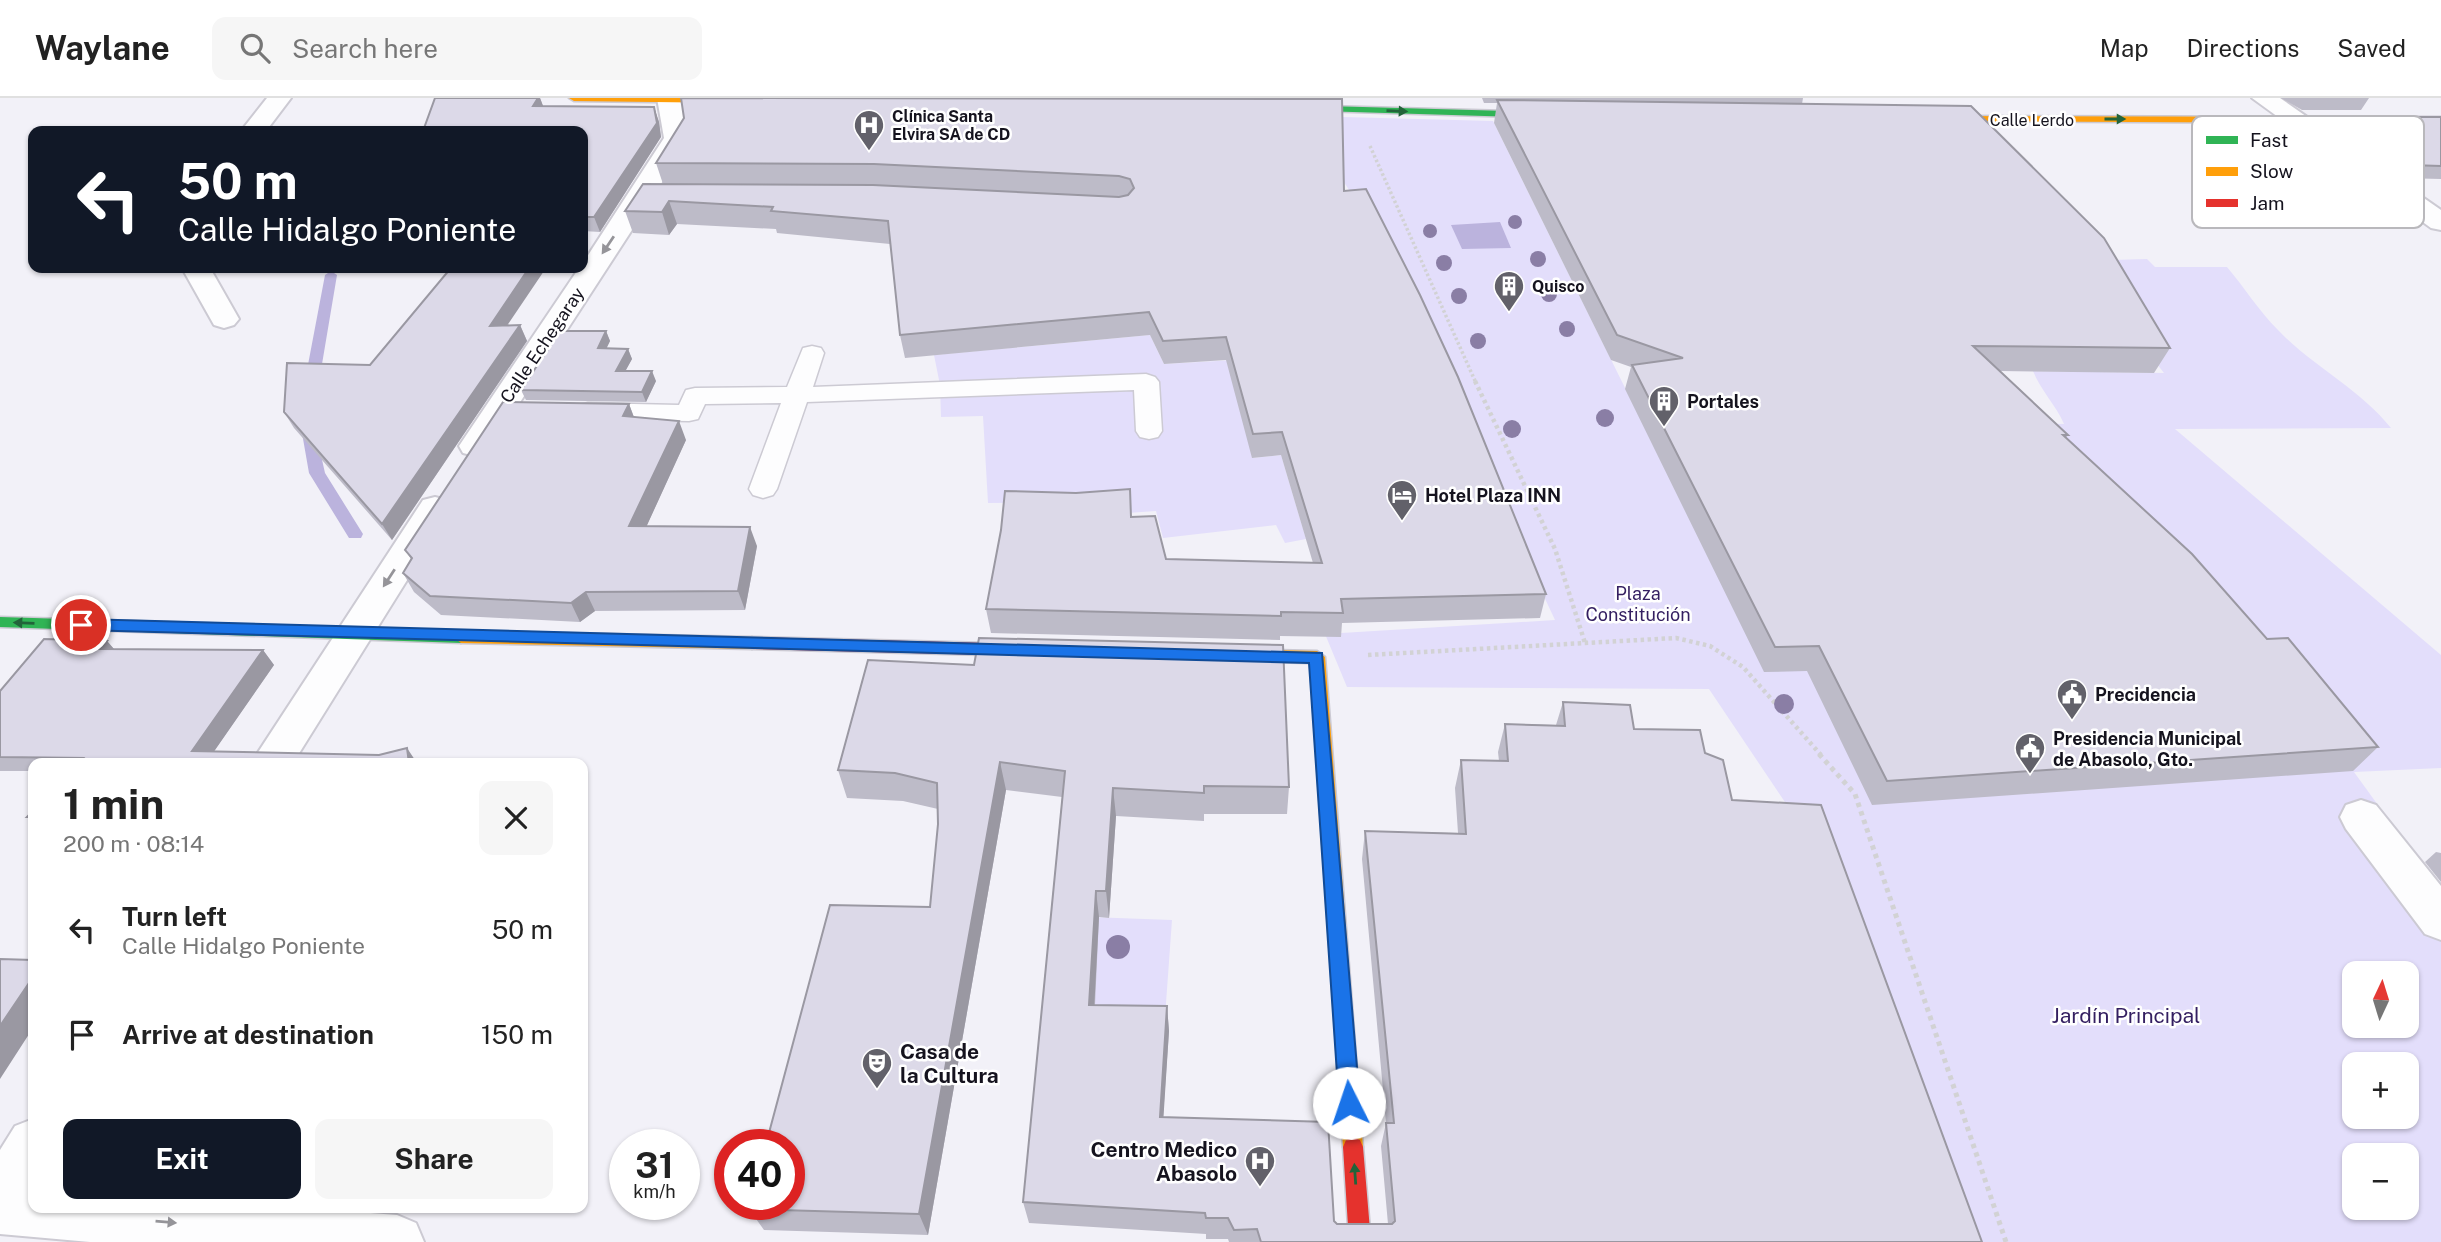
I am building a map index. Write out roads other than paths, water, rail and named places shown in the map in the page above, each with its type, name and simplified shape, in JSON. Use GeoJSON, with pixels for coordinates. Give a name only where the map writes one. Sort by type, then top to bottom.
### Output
{"type":"FeatureCollection","features":[{"type":"Feature","properties":{"kind":"street"},"geometry":{"type":"LineString","coordinates":[[257,126],[279,98]]}},
{"type":"Feature","properties":{"kind":"street"},"geometry":{"type":"LineString","coordinates":[[574,98],[751,101]]}},
{"type":"Feature","properties":{"kind":"street"},"geometry":{"type":"LineString","coordinates":[[2263,98],[2289,116]]}},
{"type":"Feature","properties":{"kind":"street","name":"Calle Echegaray"},"geometry":{"type":"LineString","coordinates":[[274,758],[455,477],[513,410],[655,196],[676,138],[668,99]]}},
{"type":"Feature","properties":{"kind":"street"},"geometry":{"type":"LineString","coordinates":[[1277,108],[1305,103],[1354,110],[1549,111]]}},
{"type":"Feature","properties":{"kind":"street","name":"Calle Lerdo"},"geometry":{"type":"LineString","coordinates":[[1917,119],[2192,118]]}},
{"type":"Feature","properties":{"kind":"street"},"geometry":{"type":"LineString","coordinates":[[2424,210],[2441,222]]}},
{"type":"Feature","properties":{"kind":"street"},"geometry":{"type":"LineString","coordinates":[[199,273],[224,319]]}},
{"type":"Feature","properties":{"kind":"street"},"geometry":{"type":"LineString","coordinates":[[0,622],[352,634],[1051,651]]}},
{"type":"Feature","properties":{"kind":"street"},"geometry":{"type":"LineString","coordinates":[[1219,655],[1317,657],[1360,1242]]}},
{"type":"Feature","properties":{"kind":"street"},"geometry":{"type":"LineString","coordinates":[[2361,817],[2441,920]]}},
{"type":"Feature","properties":{"kind":"street"},"geometry":{"type":"LineString","coordinates":[[0,1197],[28,1152]]}},
{"type":"Feature","properties":{"kind":"street"},"geometry":{"type":"LineString","coordinates":[[0,1208],[28,1210]]}},
{"type":"Feature","properties":{"kind":"street"},"geometry":{"type":"LineString","coordinates":[[58,1213],[397,1242]]}},
{"type":"Feature","properties":{"kind":"lane"},"geometry":{"type":"LineString","coordinates":[[763,489],[811,354]]}},
{"type":"Feature","properties":{"kind":"lane"},"geometry":{"type":"LineString","coordinates":[[567,411],[689,413],[695,396],[797,395],[1146,382],[1149,431]]}},
{"type":"Feature","properties":{"kind":"waterway"},"geometry":{"type":"LineString","coordinates":[[314,370],[331,275]]}},
{"type":"Feature","properties":{"kind":"waterway"},"geometry":{"type":"LineString","coordinates":[[309,433],[317,473],[355,534]]}},
{"type":"Feature","properties":{"kind":"place","name":"Clínica Santa Elvira SA de CD"},"geometry":{"type":"Point","coordinates":[869,152]}},
{"type":"Feature","properties":{"kind":"place","name":"Quisco"},"geometry":{"type":"Point","coordinates":[1509,313]}},
{"type":"Feature","properties":{"kind":"place","name":"Portales"},"geometry":{"type":"Point","coordinates":[1664,428]}},
{"type":"Feature","properties":{"kind":"place","name":"Hotel Plaza INN"},"geometry":{"type":"Point","coordinates":[1402,522]}},
{"type":"Feature","properties":{"kind":"place","name":"Precidencia"},"geometry":{"type":"Point","coordinates":[2072,721]}},
{"type":"Feature","properties":{"kind":"place","name":"Presidencia Municipal de Abasolo, Gto."},"geometry":{"type":"Point","coordinates":[2030,775]}},
{"type":"Feature","properties":{"kind":"place","name":"Casa de la Cultura"},"geometry":{"type":"Point","coordinates":[877,1090]}},
{"type":"Feature","properties":{"kind":"place","name":"Centro Medico Abasolo"},"geometry":{"type":"Point","coordinates":[1260,1188]}},
{"type":"Feature","properties":{"kind":"park label","name":"Plaza Constitución"},"geometry":{"type":"Point","coordinates":[1638,603]}},
{"type":"Feature","properties":{"kind":"park label","name":"Jardín Principal"},"geometry":{"type":"Point","coordinates":[2126,1015]}}]}
